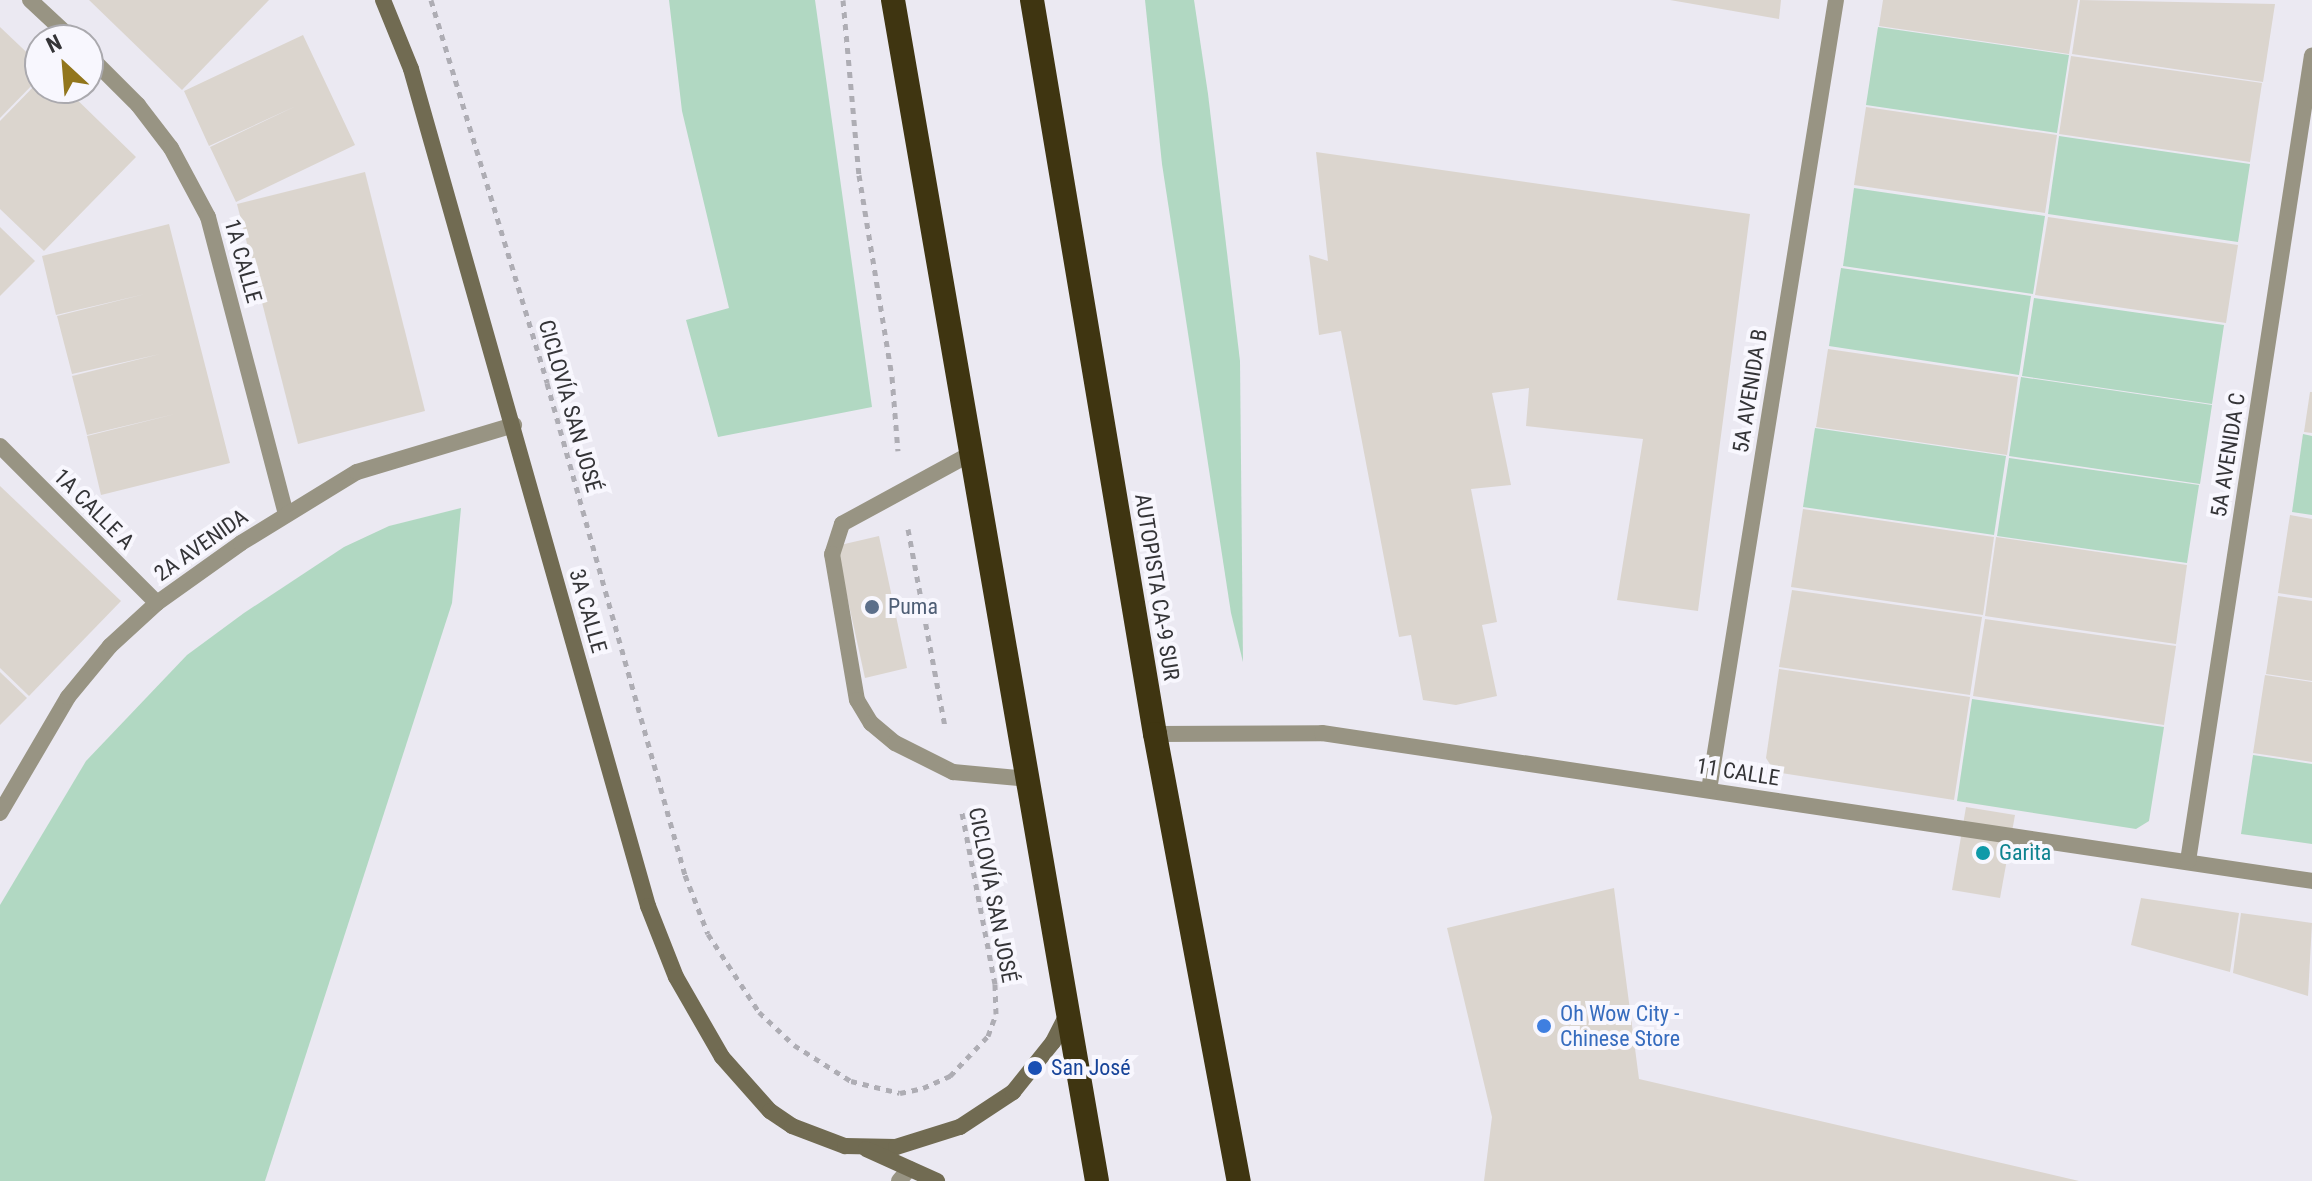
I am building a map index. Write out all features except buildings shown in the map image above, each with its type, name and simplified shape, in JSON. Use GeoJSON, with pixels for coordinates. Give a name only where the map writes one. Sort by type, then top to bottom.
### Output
{"type":"FeatureCollection","features":[{"type":"Feature","properties":{"kind":"highway"},"geometry":{"type":"LineString","coordinates":[[893,0],[1097,1181]]}},
{"type":"Feature","properties":{"kind":"highway","name":"AUTOPISTA CA-9 SUR"},"geometry":{"type":"LineString","coordinates":[[1032,0],[1155,734],[1239,1181]]}},
{"type":"Feature","properties":{"kind":"main road","name":"3A CALLE"},"geometry":{"type":"LineString","coordinates":[[383,0],[411,69],[648,906],[676,977],[722,1057],[770,1111],[815,1136],[865,1149],[904,1175],[937,1181]]}},
{"type":"Feature","properties":{"kind":"main road","name":"3A CALLE"},"geometry":{"type":"LineString","coordinates":[[865,1149],[928,1139],[987,1111],[1035,1068],[1068,1012]]}},
{"type":"Feature","properties":{"kind":"street"},"geometry":{"type":"LineString","coordinates":[[30,0],[56,24]]}},
{"type":"Feature","properties":{"kind":"street","name":"5A AVENIDA B"},"geometry":{"type":"LineString","coordinates":[[1709,790],[1836,0]]}},
{"type":"Feature","properties":{"kind":"street","name":"5A AVENIDA C"},"geometry":{"type":"LineString","coordinates":[[2188,861],[2312,55]]}},
{"type":"Feature","properties":{"kind":"street","name":"1A CALLE"},"geometry":{"type":"LineString","coordinates":[[104,71],[138,105],[171,148],[208,217],[286,514]]}},
{"type":"Feature","properties":{"kind":"street","name":"2A AVENIDA"},"geometry":{"type":"LineString","coordinates":[[0,813],[68,697],[110,646],[157,603],[286,514],[369,467],[514,425]]}},
{"type":"Feature","properties":{"kind":"street","name":"1A CALLE A"},"geometry":{"type":"LineString","coordinates":[[0,446],[157,603]]}},
{"type":"Feature","properties":{"kind":"street"},"geometry":{"type":"LineString","coordinates":[[972,453],[901,489],[842,524],[833,541],[857,700],[871,723],[895,743],[953,772],[1028,779]]}},
{"type":"Feature","properties":{"kind":"street","name":"11 CALLE"},"geometry":{"type":"LineString","coordinates":[[1155,734],[1322,733],[2312,881]]}},
{"type":"Feature","properties":{"kind":"path","name":"CICLOVÍA SAN JOSÉ"},"geometry":{"type":"LineString","coordinates":[[431,0],[534,337],[685,875],[708,934],[759,1012],[794,1045],[851,1081],[900,1093],[950,1076],[980,1046],[996,1014],[990,948],[953,772],[901,489],[892,377],[859,175],[843,0]]}},
{"type":"Feature","properties":{"kind":"green space"},"geometry":{"type":"Polygon","coordinates":[[[669,0],[815,0],[872,407],[718,437],[686,320],[729,308],[682,111],[669,0]]]}},
{"type":"Feature","properties":{"kind":"green space"},"geometry":{"type":"Polygon","coordinates":[[[1145,0],[1194,0],[1208,94],[1240,361],[1243,662],[1231,613],[1162,164],[1145,0]]]}},
{"type":"Feature","properties":{"kind":"green space"},"geometry":{"type":"Polygon","coordinates":[[[1878,27],[2069,55],[2057,133],[1866,105],[1878,27]]]}},
{"type":"Feature","properties":{"kind":"green space"},"geometry":{"type":"Polygon","coordinates":[[[2059,136],[2250,164],[2238,242],[2048,214],[2059,136]]]}},
{"type":"Feature","properties":{"kind":"green space"},"geometry":{"type":"Polygon","coordinates":[[[1854,188],[2045,216],[2033,294],[1843,266],[1854,188]]]}},
{"type":"Feature","properties":{"kind":"green space"},"geometry":{"type":"Polygon","coordinates":[[[1841,268],[2031,296],[2019,375],[1829,346],[1841,268]]]}},
{"type":"Feature","properties":{"kind":"green space"},"geometry":{"type":"Polygon","coordinates":[[[2034,298],[2224,325],[2212,404],[2022,376],[2034,298]]]}},
{"type":"Feature","properties":{"kind":"green space"},"geometry":{"type":"Polygon","coordinates":[[[2021,377],[2212,405],[2200,484],[2009,456],[2021,377]]]}},
{"type":"Feature","properties":{"kind":"green space"},"geometry":{"type":"Polygon","coordinates":[[[1815,428],[2006,456],[1994,535],[1803,507],[1815,428]]]}},
{"type":"Feature","properties":{"kind":"green space"},"geometry":{"type":"Polygon","coordinates":[[[2303,434],[2312,436],[2312,515],[2292,512],[2303,434]]]}},
{"type":"Feature","properties":{"kind":"green space"},"geometry":{"type":"Polygon","coordinates":[[[2009,458],[2199,485],[2187,563],[1997,536],[2009,458]]]}},
{"type":"Feature","properties":{"kind":"green space"},"geometry":{"type":"Polygon","coordinates":[[[461,508],[452,603],[265,1181],[0,1181],[0,905],[86,761],[187,655],[244,613],[344,547],[389,526],[461,508]]]}},
{"type":"Feature","properties":{"kind":"green space"},"geometry":{"type":"Polygon","coordinates":[[[1972,699],[2164,727],[2149,821],[2136,829],[1957,801],[1972,699]]]}},
{"type":"Feature","properties":{"kind":"green space"},"geometry":{"type":"Polygon","coordinates":[[[2253,755],[2312,764],[2312,844],[2241,834],[2253,755]]]}},
{"type":"Feature","properties":{"kind":"place","name":"Puma"},"geometry":{"type":"Point","coordinates":[872,607]}},
{"type":"Feature","properties":{"kind":"place","name":"Garita"},"geometry":{"type":"Point","coordinates":[1983,853]}},
{"type":"Feature","properties":{"kind":"place","name":"Oh Wow City - Chinese Store"},"geometry":{"type":"Point","coordinates":[1544,1026]}},
{"type":"Feature","properties":{"kind":"place","name":"San José"},"geometry":{"type":"Point","coordinates":[1035,1068]}}]}
